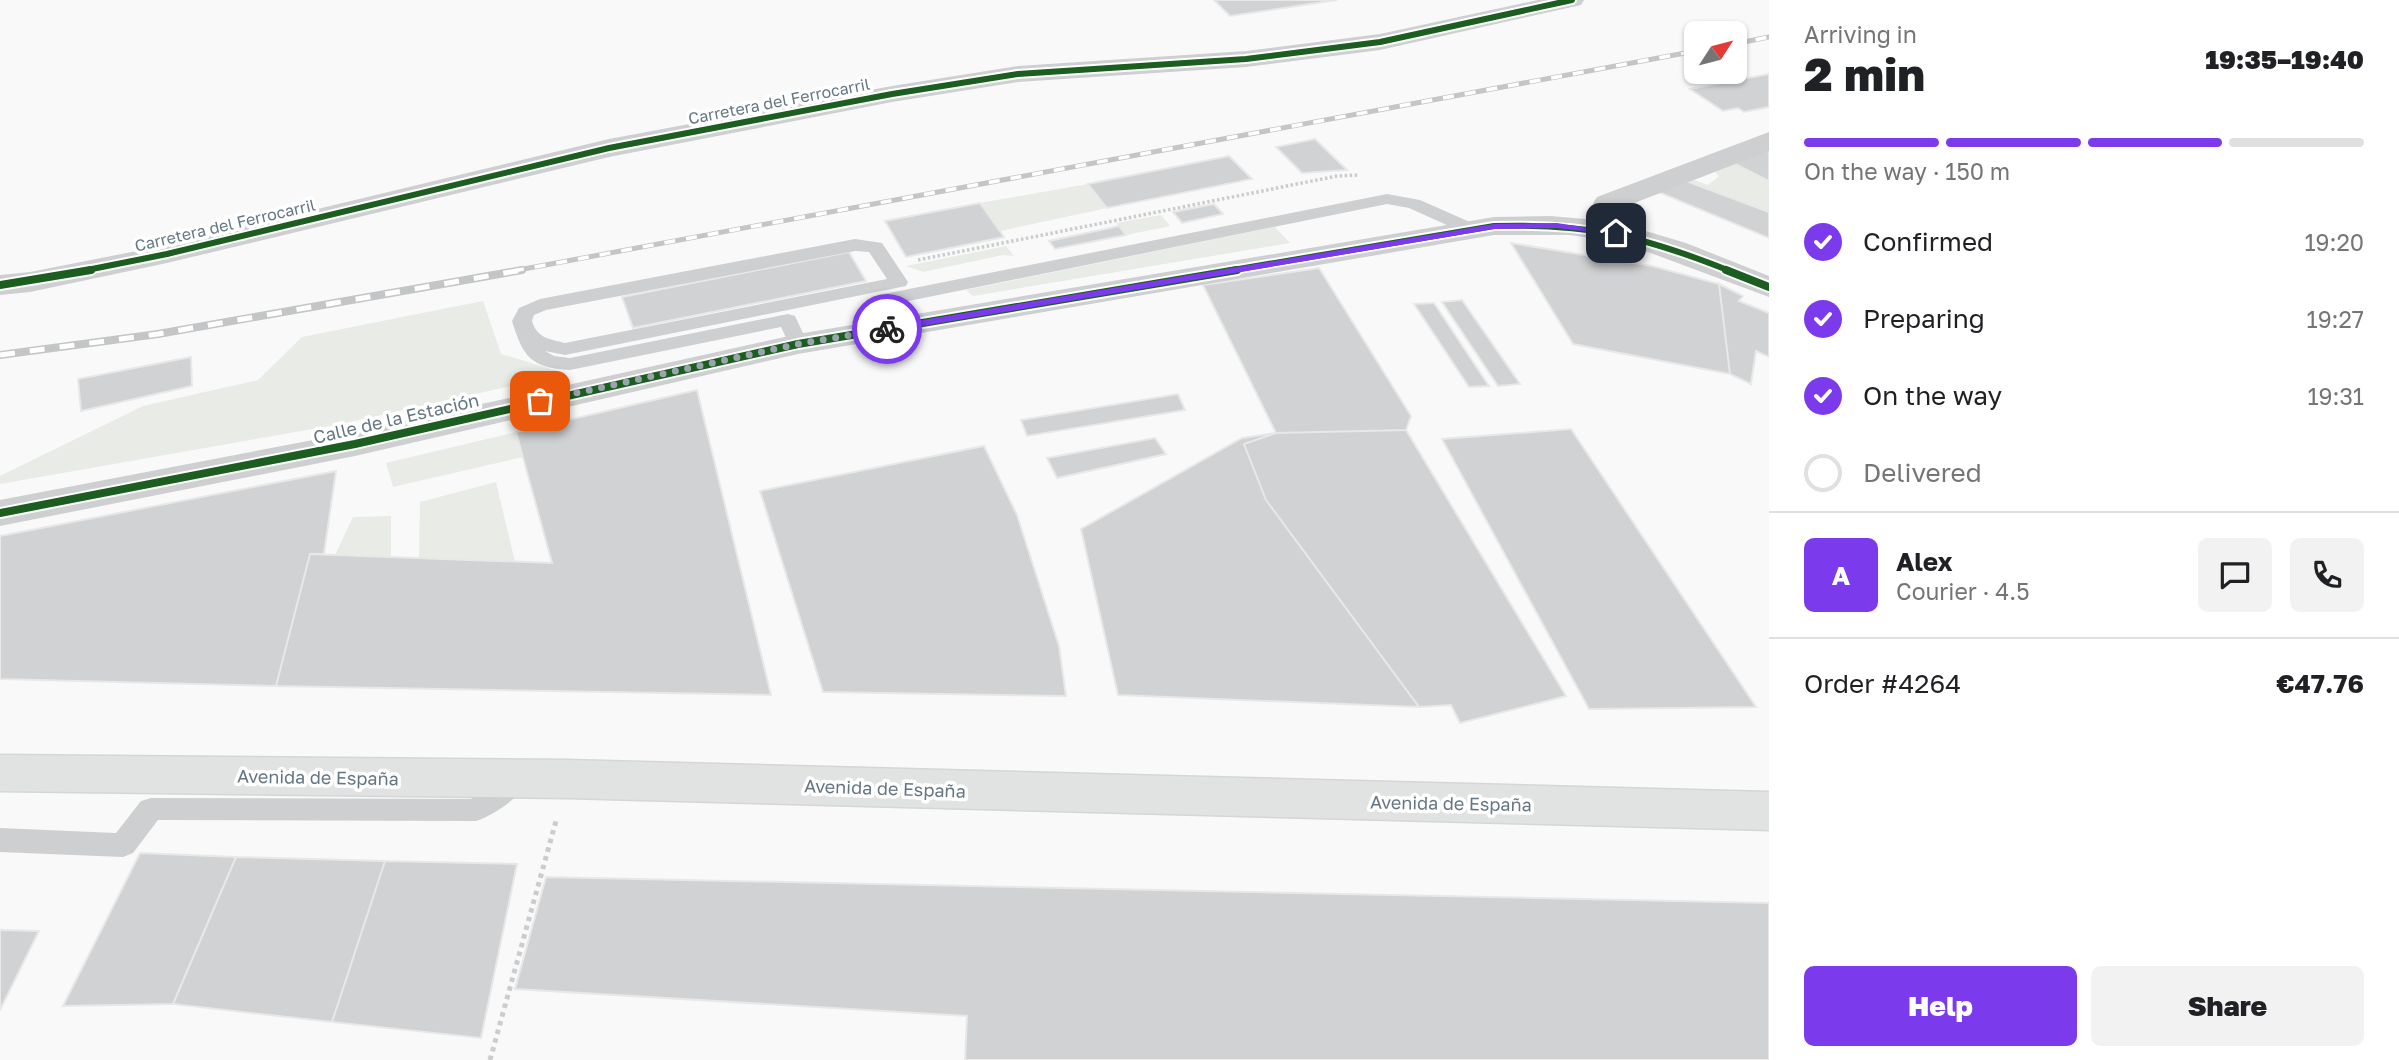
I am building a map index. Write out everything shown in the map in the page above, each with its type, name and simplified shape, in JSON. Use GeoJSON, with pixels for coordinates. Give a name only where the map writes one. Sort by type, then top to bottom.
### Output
{"type":"FeatureCollection","features":[{"type":"Feature","properties":{"kind":"main road","name":"Avenida de España"},"geometry":{"type":"LineString","coordinates":[[0,773],[162,792],[568,779],[1769,811]]}},
{"type":"Feature","properties":{"kind":"street","name":"Carretera del Ferrocarril"},"geometry":{"type":"LineString","coordinates":[[0,285],[30,282],[167,254],[609,148],[892,94],[1018,74],[1246,59],[1380,42],[1572,0]]}},
{"type":"Feature","properties":{"kind":"street"},"geometry":{"type":"LineString","coordinates":[[1616,233],[1608,203],[1769,141]]}},
{"type":"Feature","properties":{"kind":"street","name":"Calle de la Estación"},"geometry":{"type":"LineString","coordinates":[[0,513],[355,444],[793,332],[1475,231],[1494,226],[1526,225],[1616,233],[1643,239],[1769,287]]}},
{"type":"Feature","properties":{"kind":"lane"},"geometry":{"type":"LineString","coordinates":[[899,282],[875,247],[855,245],[540,305],[523,315],[525,332],[536,356],[545,361],[570,364],[793,332],[1039,268],[1387,199],[1414,204],[1475,231]]}},
{"type":"Feature","properties":{"kind":"lane"},"geometry":{"type":"LineString","coordinates":[[525,332],[547,347],[565,349],[978,267],[1039,268]]}},
{"type":"Feature","properties":{"kind":"lane"},"geometry":{"type":"LineString","coordinates":[[0,840],[123,845],[162,792]]}},
{"type":"Feature","properties":{"kind":"path"},"geometry":{"type":"LineString","coordinates":[[490,1060],[568,779]]}},
{"type":"Feature","properties":{"kind":"shaded area"},"geometry":{"type":"Polygon","coordinates":[[[1731,162],[1769,181],[1769,212],[1681,179],[1692,179],[1708,185],[1719,176],[1712,169],[1731,162]]]}},
{"type":"Feature","properties":{"kind":"shaded area"},"geometry":{"type":"Polygon","coordinates":[[[1088,184],[1107,208],[1000,231],[980,203],[1088,184]]]}},
{"type":"Feature","properties":{"kind":"shaded area"},"geometry":{"type":"Polygon","coordinates":[[[1161,215],[1170,226],[1126,235],[1116,223],[1161,215]]]}},
{"type":"Feature","properties":{"kind":"shaded area"},"geometry":{"type":"Polygon","coordinates":[[[1275,227],[1290,243],[973,296],[966,290],[1275,227]]]}},
{"type":"Feature","properties":{"kind":"shaded area"},"geometry":{"type":"Polygon","coordinates":[[[1006,246],[1014,256],[1003,255],[923,272],[906,266],[1006,246]]]}},
{"type":"Feature","properties":{"kind":"shaded area"},"geometry":{"type":"Polygon","coordinates":[[[483,301],[501,354],[561,372],[552,377],[341,424],[0,484],[0,476],[143,406],[258,380],[302,337],[483,301]]]}},
{"type":"Feature","properties":{"kind":"shaded area"},"geometry":{"type":"Polygon","coordinates":[[[516,432],[523,457],[393,487],[386,463],[516,432]]]}},
{"type":"Feature","properties":{"kind":"shaded area"},"geometry":{"type":"Polygon","coordinates":[[[496,482],[515,562],[419,558],[420,502],[496,482]]]}},
{"type":"Feature","properties":{"kind":"shaded area"},"geometry":{"type":"Polygon","coordinates":[[[391,516],[391,557],[335,555],[353,517],[391,516]]]}},
{"type":"Feature","properties":{"kind":"building"},"geometry":{"type":"Polygon","coordinates":[[[1214,0],[1337,0],[1230,16],[1214,0]]]}},
{"type":"Feature","properties":{"kind":"building"},"geometry":{"type":"Polygon","coordinates":[[[1769,74],[1769,107],[1744,112],[1738,108],[1723,111],[1690,89],[1716,84],[1747,84],[1747,78],[1769,74]]]}},
{"type":"Feature","properties":{"kind":"building"},"geometry":{"type":"Polygon","coordinates":[[[1315,139],[1347,170],[1302,173],[1276,147],[1315,139]]]}},
{"type":"Feature","properties":{"kind":"building"},"geometry":{"type":"Polygon","coordinates":[[[1769,150],[1769,181],[1731,162],[1769,150]]]}},
{"type":"Feature","properties":{"kind":"building"},"geometry":{"type":"Polygon","coordinates":[[[1229,156],[1252,179],[1107,208],[1088,184],[1229,156]]]}},
{"type":"Feature","properties":{"kind":"building"},"geometry":{"type":"Polygon","coordinates":[[[1681,179],[1769,212],[1769,238],[1656,191],[1681,179]]]}},
{"type":"Feature","properties":{"kind":"building"},"geometry":{"type":"Polygon","coordinates":[[[980,203],[1004,237],[906,257],[885,221],[980,203]]]}},
{"type":"Feature","properties":{"kind":"building"},"geometry":{"type":"Polygon","coordinates":[[[1214,204],[1223,214],[1182,223],[1173,212],[1214,204]]]}},
{"type":"Feature","properties":{"kind":"building"},"geometry":{"type":"Polygon","coordinates":[[[1119,226],[1126,235],[1055,249],[1049,241],[1119,226]]]}},
{"type":"Feature","properties":{"kind":"building"},"geometry":{"type":"Polygon","coordinates":[[[1511,243],[1652,266],[1719,284],[1730,374],[1573,344],[1511,243]]]}},
{"type":"Feature","properties":{"kind":"building"},"geometry":{"type":"Polygon","coordinates":[[[849,252],[866,281],[633,328],[622,297],[849,252]]]}},
{"type":"Feature","properties":{"kind":"building"},"geometry":{"type":"Polygon","coordinates":[[[1319,268],[1411,416],[1406,430],[1276,433],[1203,285],[1319,268]]]}},
{"type":"Feature","properties":{"kind":"building"},"geometry":{"type":"Polygon","coordinates":[[[1719,284],[1743,296],[1739,301],[1769,313],[1769,357],[1756,351],[1751,384],[1730,374],[1719,284]]]}},
{"type":"Feature","properties":{"kind":"building"},"geometry":{"type":"Polygon","coordinates":[[[1462,300],[1520,384],[1498,386],[1442,302],[1462,300]]]}},
{"type":"Feature","properties":{"kind":"building"},"geometry":{"type":"Polygon","coordinates":[[[1434,303],[1489,386],[1469,387],[1414,304],[1434,303]]]}},
{"type":"Feature","properties":{"kind":"building"},"geometry":{"type":"Polygon","coordinates":[[[191,357],[192,386],[81,411],[78,379],[191,357]]]}},
{"type":"Feature","properties":{"kind":"building"},"geometry":{"type":"Polygon","coordinates":[[[697,390],[771,695],[276,686],[310,554],[552,563],[516,432],[697,390]]]}},
{"type":"Feature","properties":{"kind":"building"},"geometry":{"type":"Polygon","coordinates":[[[1178,394],[1185,410],[1027,436],[1021,420],[1178,394]]]}},
{"type":"Feature","properties":{"kind":"building"},"geometry":{"type":"Polygon","coordinates":[[[1571,429],[1756,707],[1589,709],[1442,439],[1571,429]]]}},
{"type":"Feature","properties":{"kind":"building"},"geometry":{"type":"Polygon","coordinates":[[[1406,430],[1566,696],[1460,723],[1451,705],[1419,707],[1266,500],[1244,444],[1276,433],[1406,430]]]}},
{"type":"Feature","properties":{"kind":"building"},"geometry":{"type":"Polygon","coordinates":[[[1276,433],[1244,444],[1266,500],[1419,707],[1118,695],[1081,529],[1242,438],[1276,433]]]}},
{"type":"Feature","properties":{"kind":"building"},"geometry":{"type":"Polygon","coordinates":[[[1155,438],[1166,454],[1057,478],[1047,458],[1155,438]]]}},
{"type":"Feature","properties":{"kind":"building"},"geometry":{"type":"Polygon","coordinates":[[[984,446],[1017,515],[1059,646],[1066,696],[823,692],[760,491],[984,446]]]}},
{"type":"Feature","properties":{"kind":"building"},"geometry":{"type":"Polygon","coordinates":[[[336,471],[324,554],[310,554],[276,686],[0,679],[0,536],[336,471]]]}},
{"type":"Feature","properties":{"kind":"building"},"geometry":{"type":"Polygon","coordinates":[[[140,853],[236,857],[173,1004],[63,1006],[140,853]]]}},
{"type":"Feature","properties":{"kind":"building"},"geometry":{"type":"Polygon","coordinates":[[[236,857],[385,861],[332,1022],[173,1004],[236,857]]]}},
{"type":"Feature","properties":{"kind":"building"},"geometry":{"type":"Polygon","coordinates":[[[385,861],[517,864],[481,1038],[332,1022],[385,861]]]}},
{"type":"Feature","properties":{"kind":"building"},"geometry":{"type":"Polygon","coordinates":[[[546,877],[1769,903],[1769,1060],[965,1060],[967,1016],[515,989],[546,877]]]}},
{"type":"Feature","properties":{"kind":"building"},"geometry":{"type":"Polygon","coordinates":[[[0,930],[39,931],[0,1010],[0,930]]]}},
{"type":"Feature","properties":{"kind":"railway"},"geometry":{"type":"LineString","coordinates":[[1747,41],[1769,37]]}},
{"type":"Feature","properties":{"kind":"railway"},"geometry":{"type":"LineString","coordinates":[[513,271],[1684,53]]}},
{"type":"Feature","properties":{"kind":"railway"},"geometry":{"type":"LineString","coordinates":[[0,355],[158,334],[522,270]]}},
{"type":"Feature","properties":{"kind":"cycle path"},"geometry":{"type":"LineString","coordinates":[[0,285],[30,282],[167,254],[609,148],[892,94],[1018,74],[1246,59],[1380,42],[1572,0]]}},
{"type":"Feature","properties":{"kind":"cycle path"},"geometry":{"type":"LineString","coordinates":[[0,513],[355,444],[798,344],[1494,226],[1569,226],[1607,230],[1675,250],[1769,287]]}},
{"type":"Feature","properties":{"kind":"way so far"},"geometry":{"type":"LineString","coordinates":[[540,401],[798,344],[887,329]]}},
{"type":"Feature","properties":{"kind":"route"},"geometry":{"type":"LineString","coordinates":[[887,329],[1494,226],[1557,225],[1616,233]]}}]}
